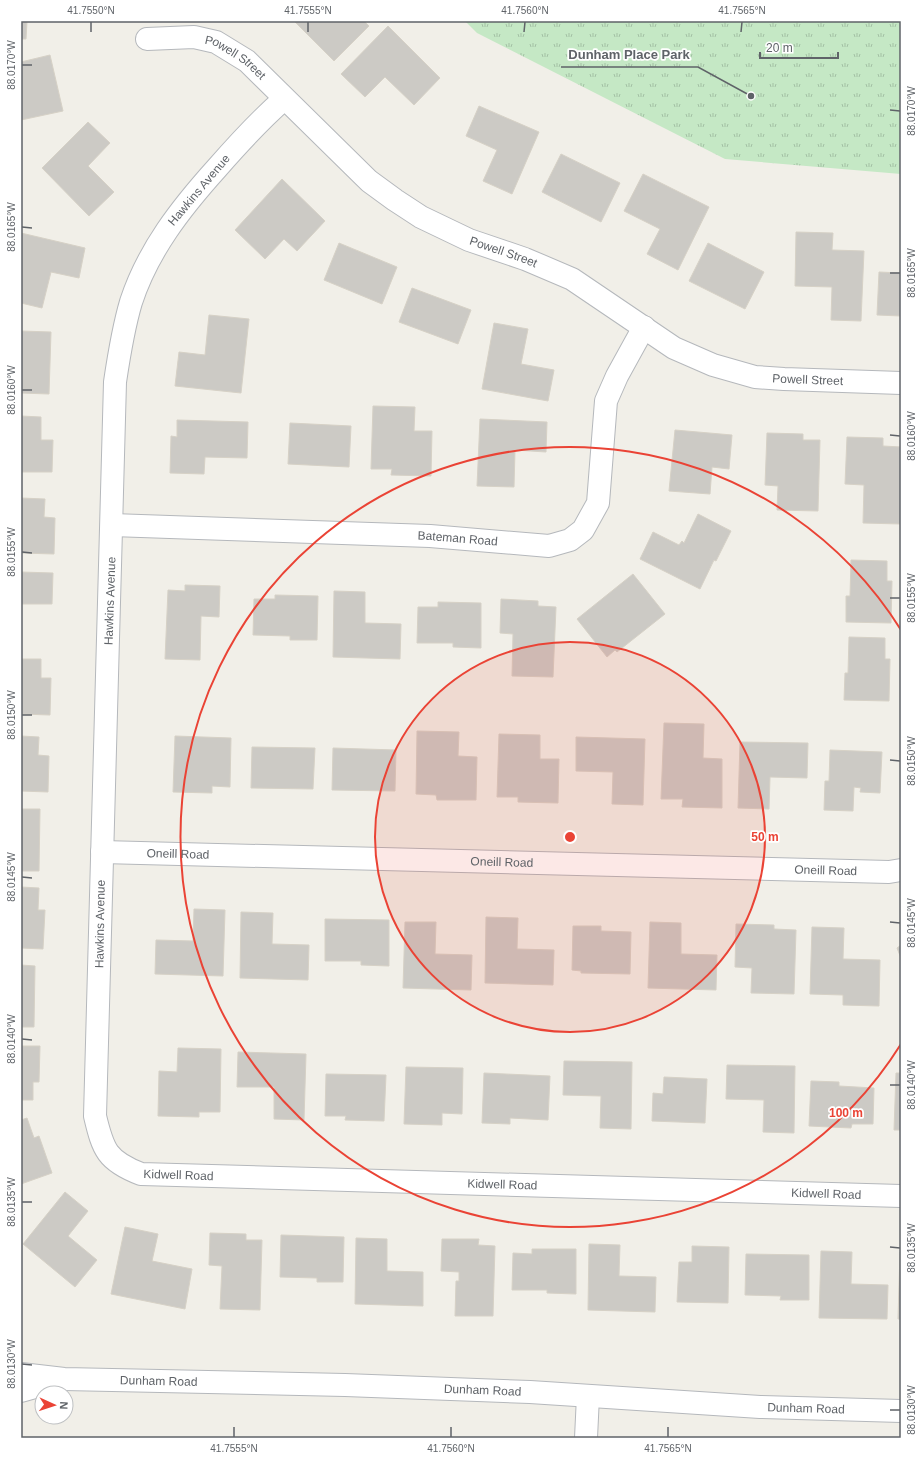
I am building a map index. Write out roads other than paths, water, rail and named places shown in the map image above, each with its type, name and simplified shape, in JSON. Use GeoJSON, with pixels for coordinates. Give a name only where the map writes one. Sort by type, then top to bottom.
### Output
{"type":"FeatureCollection","features":[{"type":"Feature","properties":{"kind":"street","name":"Powell Street"},"geometry":{"type":"LineString","coordinates":[[147,39],[194,37],[216,42],[247,61],[369,181],[401,204],[421,217],[469,240],[525,259],[572,279],[674,348],[713,365],[744,374],[784,380],[901,383]]}},
{"type":"Feature","properties":{"kind":"street","name":"Hawkins Avenue"},"geometry":{"type":"LineString","coordinates":[[109,1155],[100,1138],[95,1116],[115,382],[120,346],[132,302],[147,264],[165,231],[186,203],[258,122],[284,99]]}},
{"type":"Feature","properties":{"kind":"street","name":"Bateman Road"},"geometry":{"type":"LineString","coordinates":[[112,525],[430,536],[549,546],[570,540],[583,530],[598,503],[606,401],[617,376],[644,327]]}},
{"type":"Feature","properties":{"kind":"street","name":"Oneill Road"},"geometry":{"type":"LineString","coordinates":[[102,852],[889,872],[901,870]]}},
{"type":"Feature","properties":{"kind":"street","name":"Kidwell Road"},"geometry":{"type":"LineString","coordinates":[[109,1155],[122,1167],[141,1174],[901,1196]]}},
{"type":"Feature","properties":{"kind":"street","name":"Dunham Road"},"geometry":{"type":"LineString","coordinates":[[21,1374],[64,1379],[345,1385],[588,1396],[760,1407],[901,1411]]}},
{"type":"Feature","properties":{"kind":"street","name":"Dunham Road"},"geometry":{"type":"LineString","coordinates":[[21,1391],[64,1379]]}},
{"type":"Feature","properties":{"kind":"street"},"geometry":{"type":"LineString","coordinates":[[586,1438],[588,1396]]}},
{"type":"Feature","properties":{"kind":"place","name":"Dunham Place Park"},"geometry":{"type":"Point","coordinates":[751,96]}}]}
